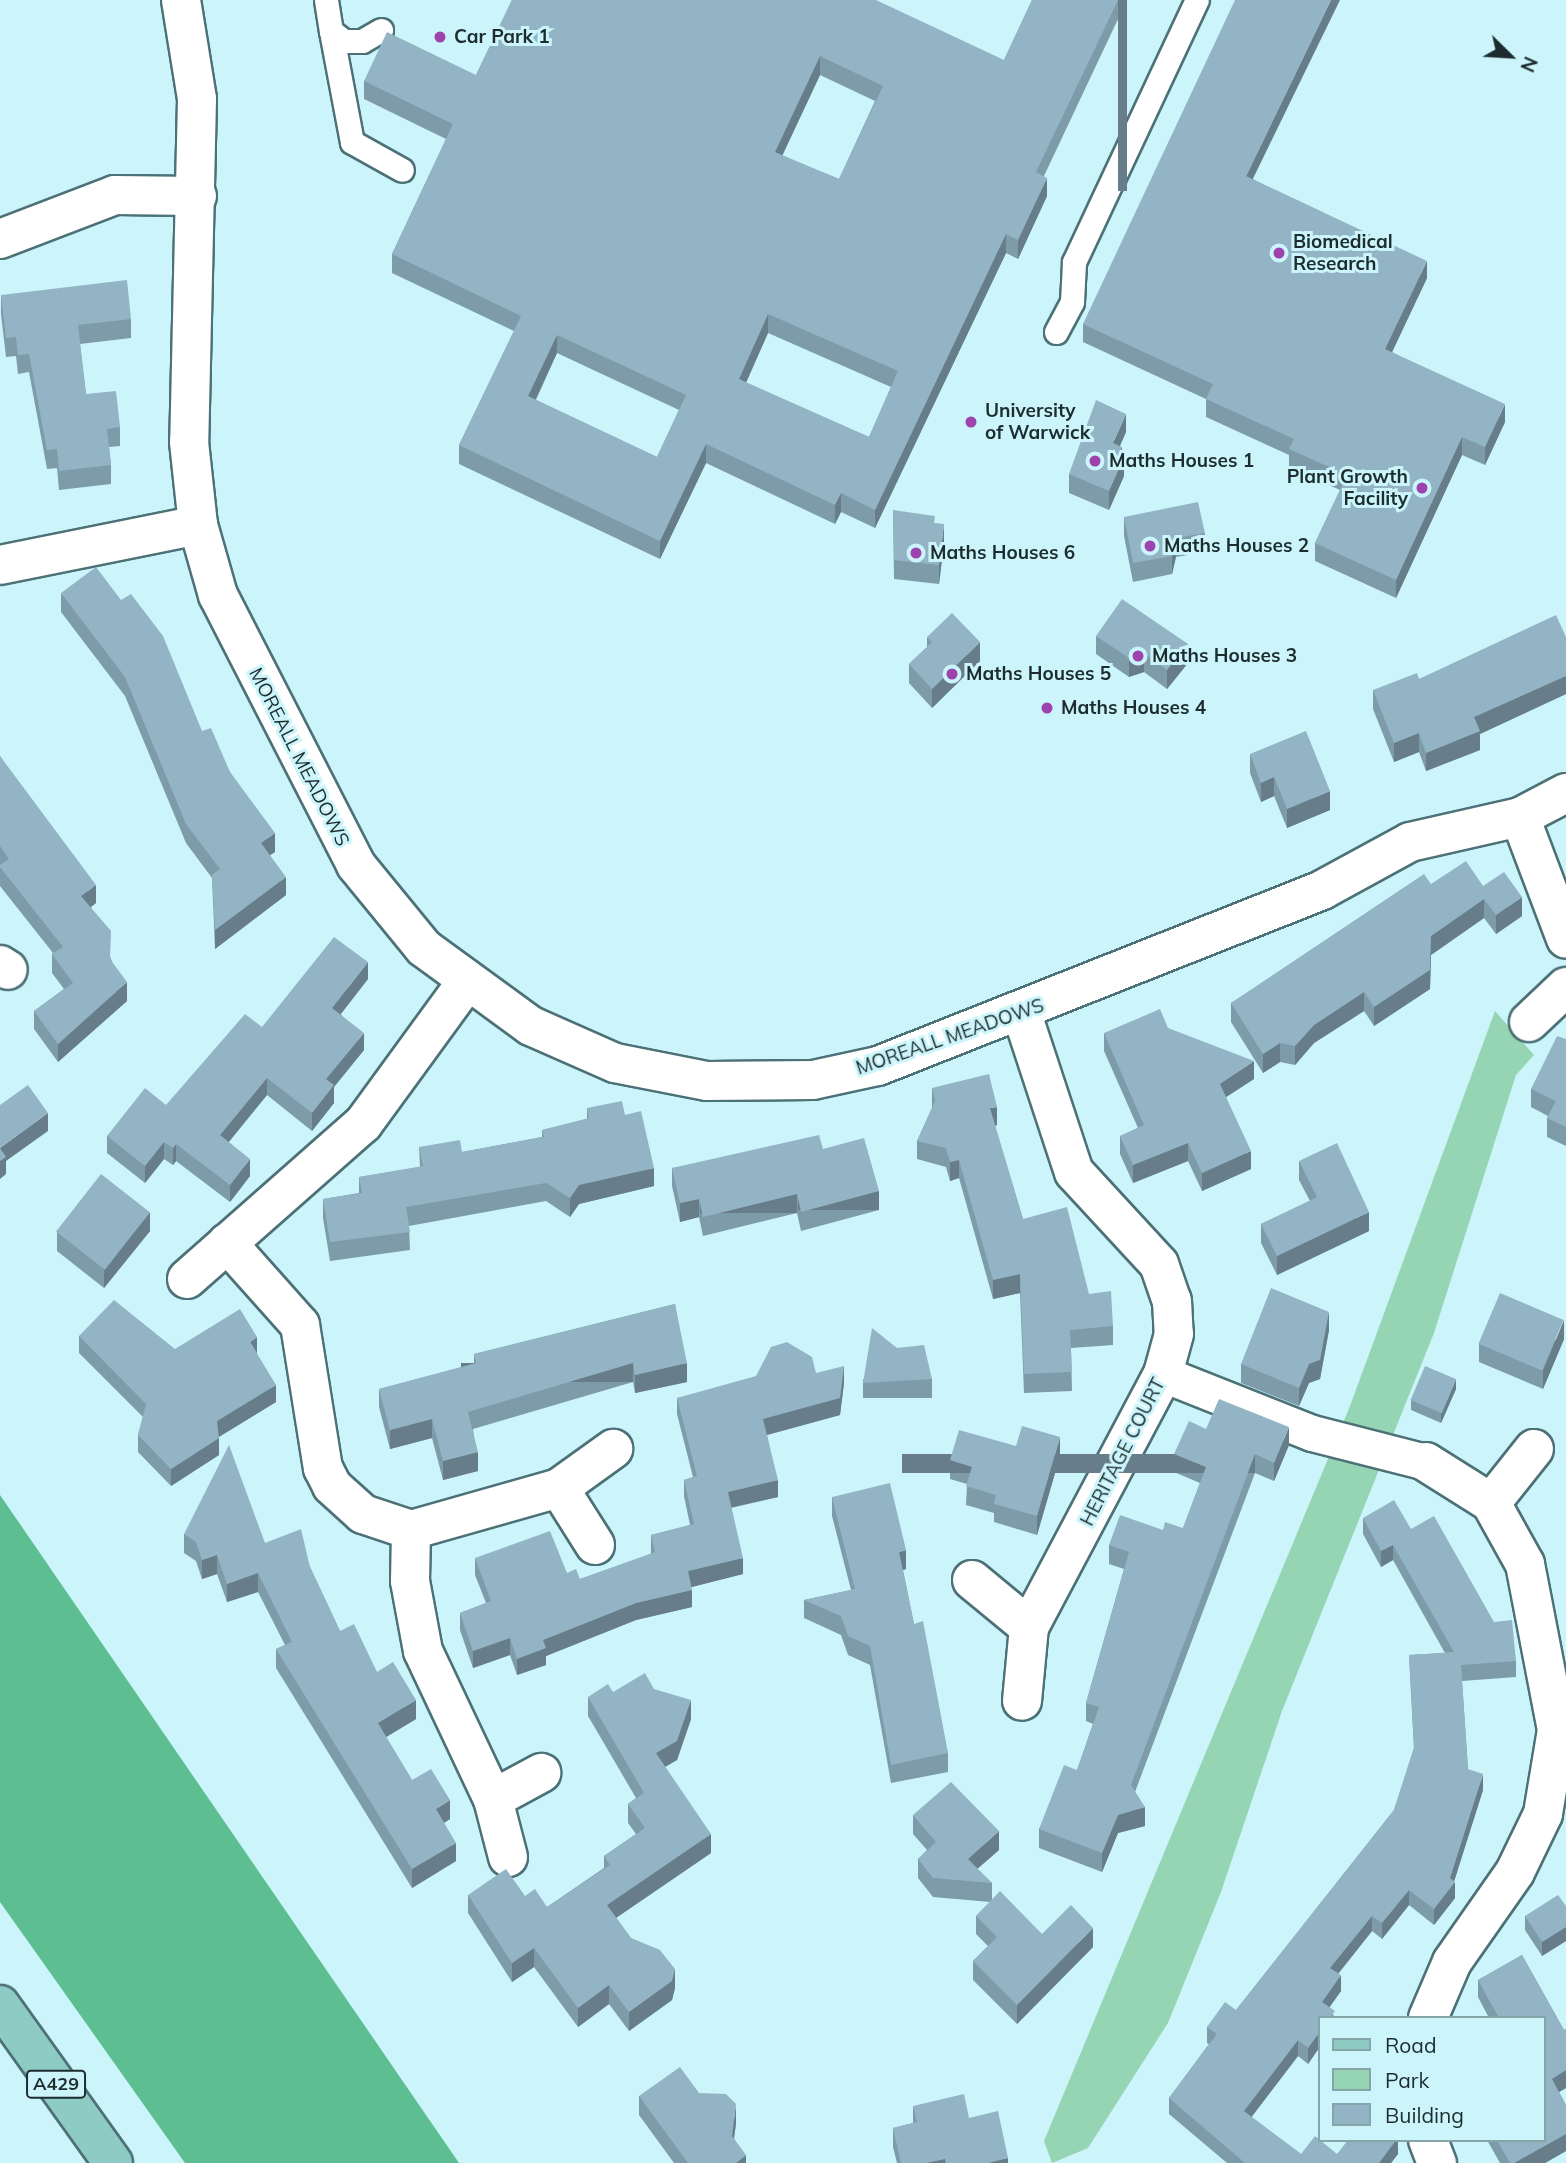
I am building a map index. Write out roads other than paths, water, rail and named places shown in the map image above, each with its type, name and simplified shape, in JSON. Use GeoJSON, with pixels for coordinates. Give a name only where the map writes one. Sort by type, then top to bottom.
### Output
{"type":"FeatureCollection","features":[{"type":"Feature","properties":{"kind":"main road","name":"A429"},"geometry":{"type":"LineString","coordinates":[[0,2005],[113,2163]]}},
{"type":"Feature","properties":{"kind":"street","name":"MOREALL MEADOWS"},"geometry":{"type":"LineString","coordinates":[[181,0],[197,99],[197,197],[187,335],[198,525],[218,595],[332,827],[386,905],[466,984],[531,1026],[615,1063],[757,1083],[878,1066],[1022,1014],[1322,890],[1410,842],[1520,817],[1566,793]]}},
{"type":"Feature","properties":{"kind":"street"},"geometry":{"type":"LineString","coordinates":[[0,239],[115,195],[197,197]]}},
{"type":"Feature","properties":{"kind":"street"},"geometry":{"type":"LineString","coordinates":[[0,565],[198,525]]}},
{"type":"Feature","properties":{"kind":"street"},"geometry":{"type":"LineString","coordinates":[[1520,817],[1566,939]]}},
{"type":"Feature","properties":{"kind":"street"},"geometry":{"type":"LineString","coordinates":[[187,1279],[363,1124],[466,984]]}},
{"type":"Feature","properties":{"kind":"street"},"geometry":{"type":"LineString","coordinates":[[1529,1023],[1566,987]]}},
{"type":"Feature","properties":{"kind":"street","name":"HERITAGE COURT"},"geometry":{"type":"LineString","coordinates":[[1022,1014],[1074,1172],[1158,1265],[1172,1301],[1174,1334],[1163,1374],[1029,1627],[1022,1701]]}},
{"type":"Feature","properties":{"kind":"street"},"geometry":{"type":"LineString","coordinates":[[227,1243],[300,1325],[323,1468],[332,1486],[363,1514],[411,1530],[559,1488],[613,1449]]}},
{"type":"Feature","properties":{"kind":"street"},"geometry":{"type":"LineString","coordinates":[[1163,1374],[1312,1433],[1426,1462],[1491,1503],[1525,1564],[1562,1729],[1543,1814],[1515,1872],[1452,1962],[1429,2016]]}},
{"type":"Feature","properties":{"kind":"street"},"geometry":{"type":"LineString","coordinates":[[1491,1503],[1534,1449]]}},
{"type":"Feature","properties":{"kind":"street"},"geometry":{"type":"LineString","coordinates":[[559,1488],[595,1545]]}},
{"type":"Feature","properties":{"kind":"street"},"geometry":{"type":"LineString","coordinates":[[411,1530],[411,1595],[423,1651],[493,1799],[508,1857]]}},
{"type":"Feature","properties":{"kind":"street"},"geometry":{"type":"LineString","coordinates":[[972,1580],[1029,1627]]}},
{"type":"Feature","properties":{"kind":"street"},"geometry":{"type":"LineString","coordinates":[[493,1799],[541,1773]]}},
{"type":"Feature","properties":{"kind":"street"},"geometry":{"type":"LineString","coordinates":[[1429,2142],[1437,2163]]}},
{"type":"Feature","properties":{"kind":"lane"},"geometry":{"type":"LineString","coordinates":[[326,0],[352,142],[401,170]]}},
{"type":"Feature","properties":{"kind":"lane"},"geometry":{"type":"LineString","coordinates":[[1056,332],[1072,302],[1074,261],[1197,0]]}},
{"type":"Feature","properties":{"kind":"lane"},"geometry":{"type":"LineString","coordinates":[[331,31],[344,41],[362,41],[381,30]]}},
{"type":"Feature","properties":{"kind":"place","name":"Car Park 1"},"geometry":{"type":"Point","coordinates":[440,37]}},
{"type":"Feature","properties":{"kind":"place","name":"Biomedical Research"},"geometry":{"type":"Point","coordinates":[1279,253]}},
{"type":"Feature","properties":{"kind":"place","name":"University of Warwick"},"geometry":{"type":"Point","coordinates":[971,422]}},
{"type":"Feature","properties":{"kind":"place","name":"Maths Houses 1"},"geometry":{"type":"Point","coordinates":[1095,461]}},
{"type":"Feature","properties":{"kind":"place","name":"Plant Growth Facility"},"geometry":{"type":"Point","coordinates":[1422,488]}},
{"type":"Feature","properties":{"kind":"place","name":"Maths Houses 2"},"geometry":{"type":"Point","coordinates":[1150,546]}},
{"type":"Feature","properties":{"kind":"place","name":"Maths Houses 6"},"geometry":{"type":"Point","coordinates":[916,553]}},
{"type":"Feature","properties":{"kind":"place","name":"Maths Houses 3"},"geometry":{"type":"Point","coordinates":[1138,656]}},
{"type":"Feature","properties":{"kind":"place","name":"Maths Houses 5"},"geometry":{"type":"Point","coordinates":[952,674]}},
{"type":"Feature","properties":{"kind":"place","name":"Maths Houses 4"},"geometry":{"type":"Point","coordinates":[1047,708]}}]}
